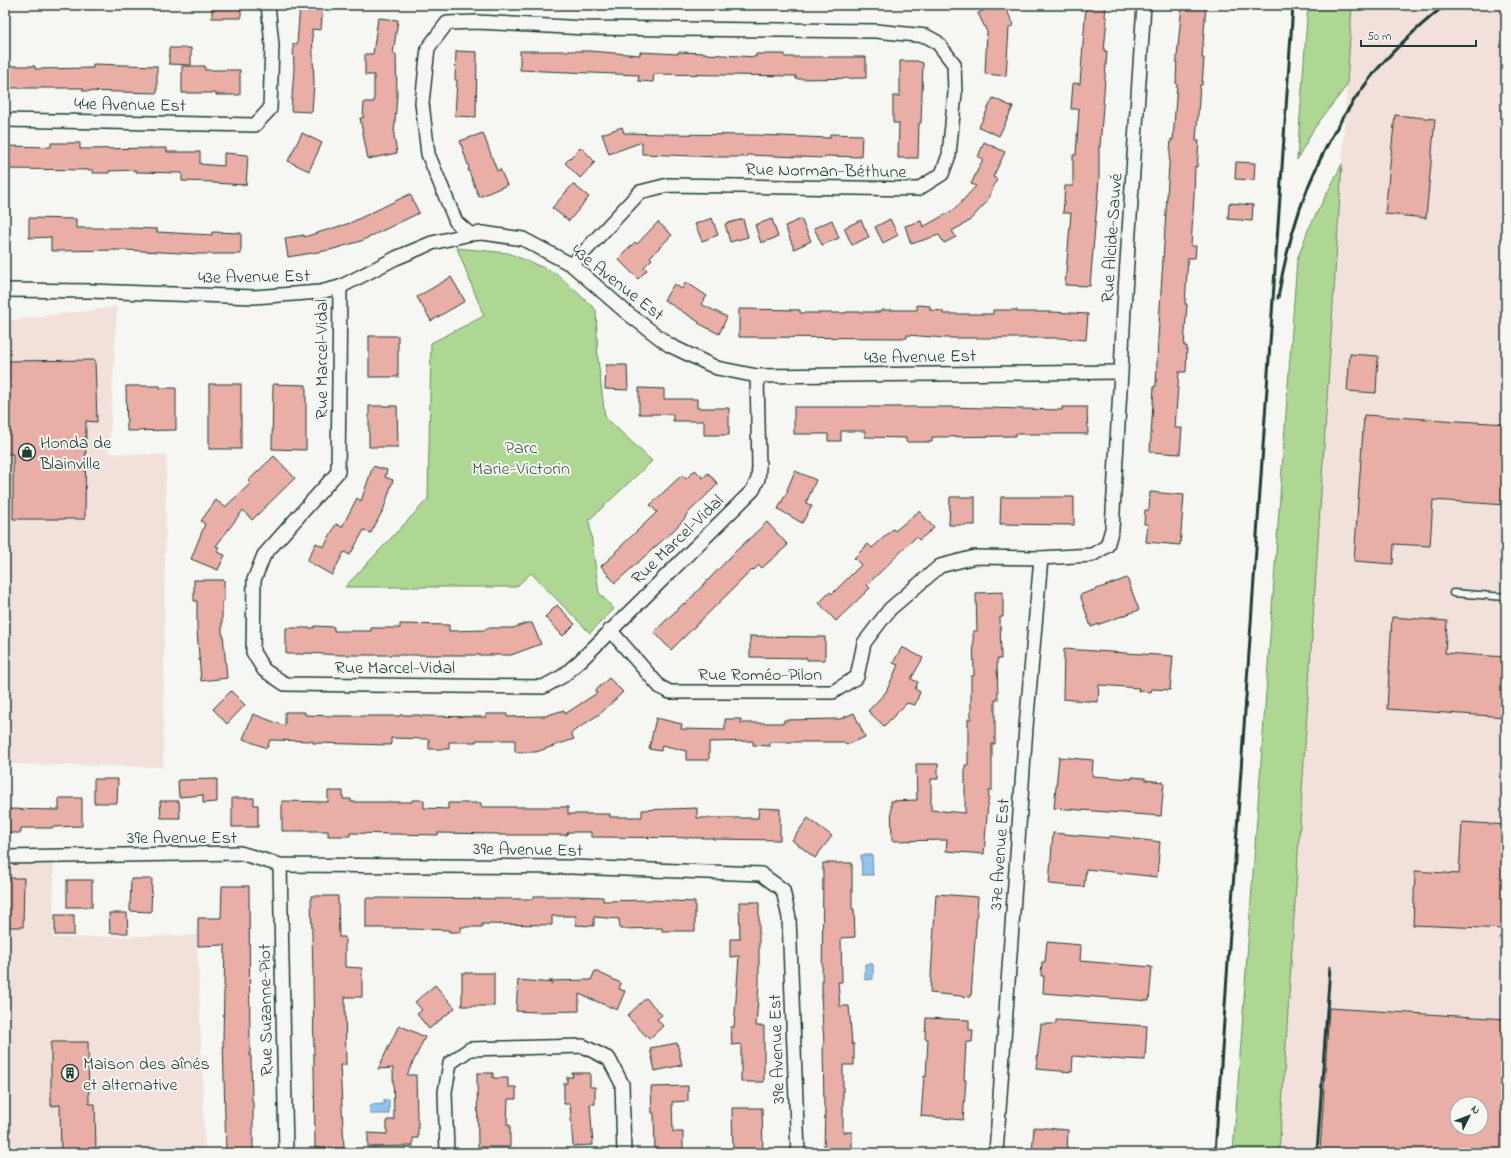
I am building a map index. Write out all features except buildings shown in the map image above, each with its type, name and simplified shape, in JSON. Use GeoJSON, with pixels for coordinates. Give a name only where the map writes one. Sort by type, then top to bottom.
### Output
{"type":"FeatureCollection","features":[{"type":"Feature","properties":{"kind":"street","name":"44e Avenue Est"},"geometry":{"type":"LineString","coordinates":[[5,120],[255,125],[270,109],[272,45],[268,5]]}},
{"type":"Feature","properties":{"kind":"street","name":"Rue Alcide-Sauvé"},"geometry":{"type":"LineString","coordinates":[[1114,474],[1122,372],[1124,307],[1144,5]]}},
{"type":"Feature","properties":{"kind":"street","name":"Rue Norman-Béthune"},"geometry":{"type":"LineString","coordinates":[[470,234],[456,222],[428,154],[422,103],[428,48],[447,23],[477,22],[584,28],[876,31],[926,36],[937,42],[954,64],[955,93],[950,155],[942,174],[918,189],[668,185],[640,192],[572,265]]}},
{"type":"Feature","properties":{"kind":"street","name":"43e Avenue Est"},"geometry":{"type":"LineString","coordinates":[[5,290],[91,291],[254,297],[320,292],[340,287],[396,258],[432,243],[470,234],[483,233],[523,239],[572,265],[626,312],[669,345],[717,368],[757,376],[1122,372]]}},
{"type":"Feature","properties":{"kind":"street","name":"Rue Marcel-Vidal"},"geometry":{"type":"LineString","coordinates":[[340,287],[338,472],[264,554],[254,580],[253,652],[264,670],[285,684],[543,687],[563,676],[753,490],[758,479],[759,467],[757,376]]}},
{"type":"Feature","properties":{"kind":"street","name":"Rue Roméo-Pilon"},"geometry":{"type":"LineString","coordinates":[[610,630],[660,687],[670,692],[833,692],[857,678],[864,643],[890,609],[940,566],[975,557],[1041,558],[1092,556],[1107,546],[1112,529],[1114,474]]}},
{"type":"Feature","properties":{"kind":"street","name":"37e Avenue Est"},"geometry":{"type":"LineString","coordinates":[[996,1153],[1026,727],[1041,558]]}},
{"type":"Feature","properties":{"kind":"street","name":"39e Avenue Est"},"geometry":{"type":"LineString","coordinates":[[5,857],[240,853],[280,865],[571,867],[761,874],[783,890],[790,918],[798,1153]]}},
{"type":"Feature","properties":{"kind":"street","name":"Rue Suzanne-Piot"},"geometry":{"type":"LineString","coordinates":[[280,865],[286,1153]]}},
{"type":"Feature","properties":{"kind":"street"},"geometry":{"type":"LineString","coordinates":[[447,1153],[445,1092],[450,1063],[470,1049],[583,1046],[610,1059],[622,1084],[624,1153]]}},
{"type":"Feature","properties":{"kind":"lane"},"geometry":{"type":"LineString","coordinates":[[1453,593],[1506,597]]}},
{"type":"Feature","properties":{"kind":"shaded area"},"geometry":{"type":"Polygon","coordinates":[[[1352,5],[1506,5],[1506,1153],[1279,1153],[1352,5]]]}},
{"type":"Feature","properties":{"kind":"shaded area"},"geometry":{"type":"Polygon","coordinates":[[[117,307],[109,453],[166,455],[163,767],[5,764],[5,321],[117,307]]]}},
{"type":"Feature","properties":{"kind":"shaded area"},"geometry":{"type":"Polygon","coordinates":[[[54,864],[53,938],[197,935],[205,1153],[5,1153],[5,865],[54,864]]]}},
{"type":"Feature","properties":{"kind":"green space"},"geometry":{"type":"Polygon","coordinates":[[[1308,5],[1352,5],[1347,85],[1313,130],[1297,160],[1308,5]]]}},
{"type":"Feature","properties":{"kind":"green space"},"geometry":{"type":"Polygon","coordinates":[[[1342,164],[1279,1153],[1233,1153],[1297,260],[1308,230],[1342,164]]]}},
{"type":"Feature","properties":{"kind":"green space","name":"Parc Marie-Victorin"},"geometry":{"type":"Polygon","coordinates":[[[457,248],[508,253],[556,273],[596,310],[598,360],[605,417],[652,461],[589,520],[599,593],[614,609],[590,633],[531,573],[516,587],[345,587],[428,499],[431,343],[484,316],[457,248]]]}},
{"type":"Feature","properties":{"kind":"water"},"geometry":{"type":"Polygon","coordinates":[[[861,855],[872,855],[873,875],[862,875],[861,855]]]}},
{"type":"Feature","properties":{"kind":"water"},"geometry":{"type":"Polygon","coordinates":[[[865,964],[873,964],[873,979],[865,980],[865,964]]]}},
{"type":"Feature","properties":{"kind":"water"},"geometry":{"type":"Polygon","coordinates":[[[384,1100],[389,1100],[389,1114],[370,1114],[370,1105],[384,1104],[384,1100]]]}},
{"type":"Feature","properties":{"kind":"railway"},"geometry":{"type":"LineString","coordinates":[[1215,1153],[1293,5]]}},
{"type":"Feature","properties":{"kind":"railway"},"geometry":{"type":"LineString","coordinates":[[1278,298],[1291,238],[1300,210],[1310,182],[1337,128],[1353,102],[1379,67],[1406,39],[1445,5]]}},
{"type":"Feature","properties":{"kind":"railway"},"geometry":{"type":"LineString","coordinates":[[1317,1153],[1330,967]]}},
{"type":"Feature","properties":{"kind":"place","name":"Honda de Blainville"},"geometry":{"type":"Point","coordinates":[27,452]}},
{"type":"Feature","properties":{"kind":"place","name":"Maison des aînés et alternative"},"geometry":{"type":"Point","coordinates":[70,1073]}}]}
